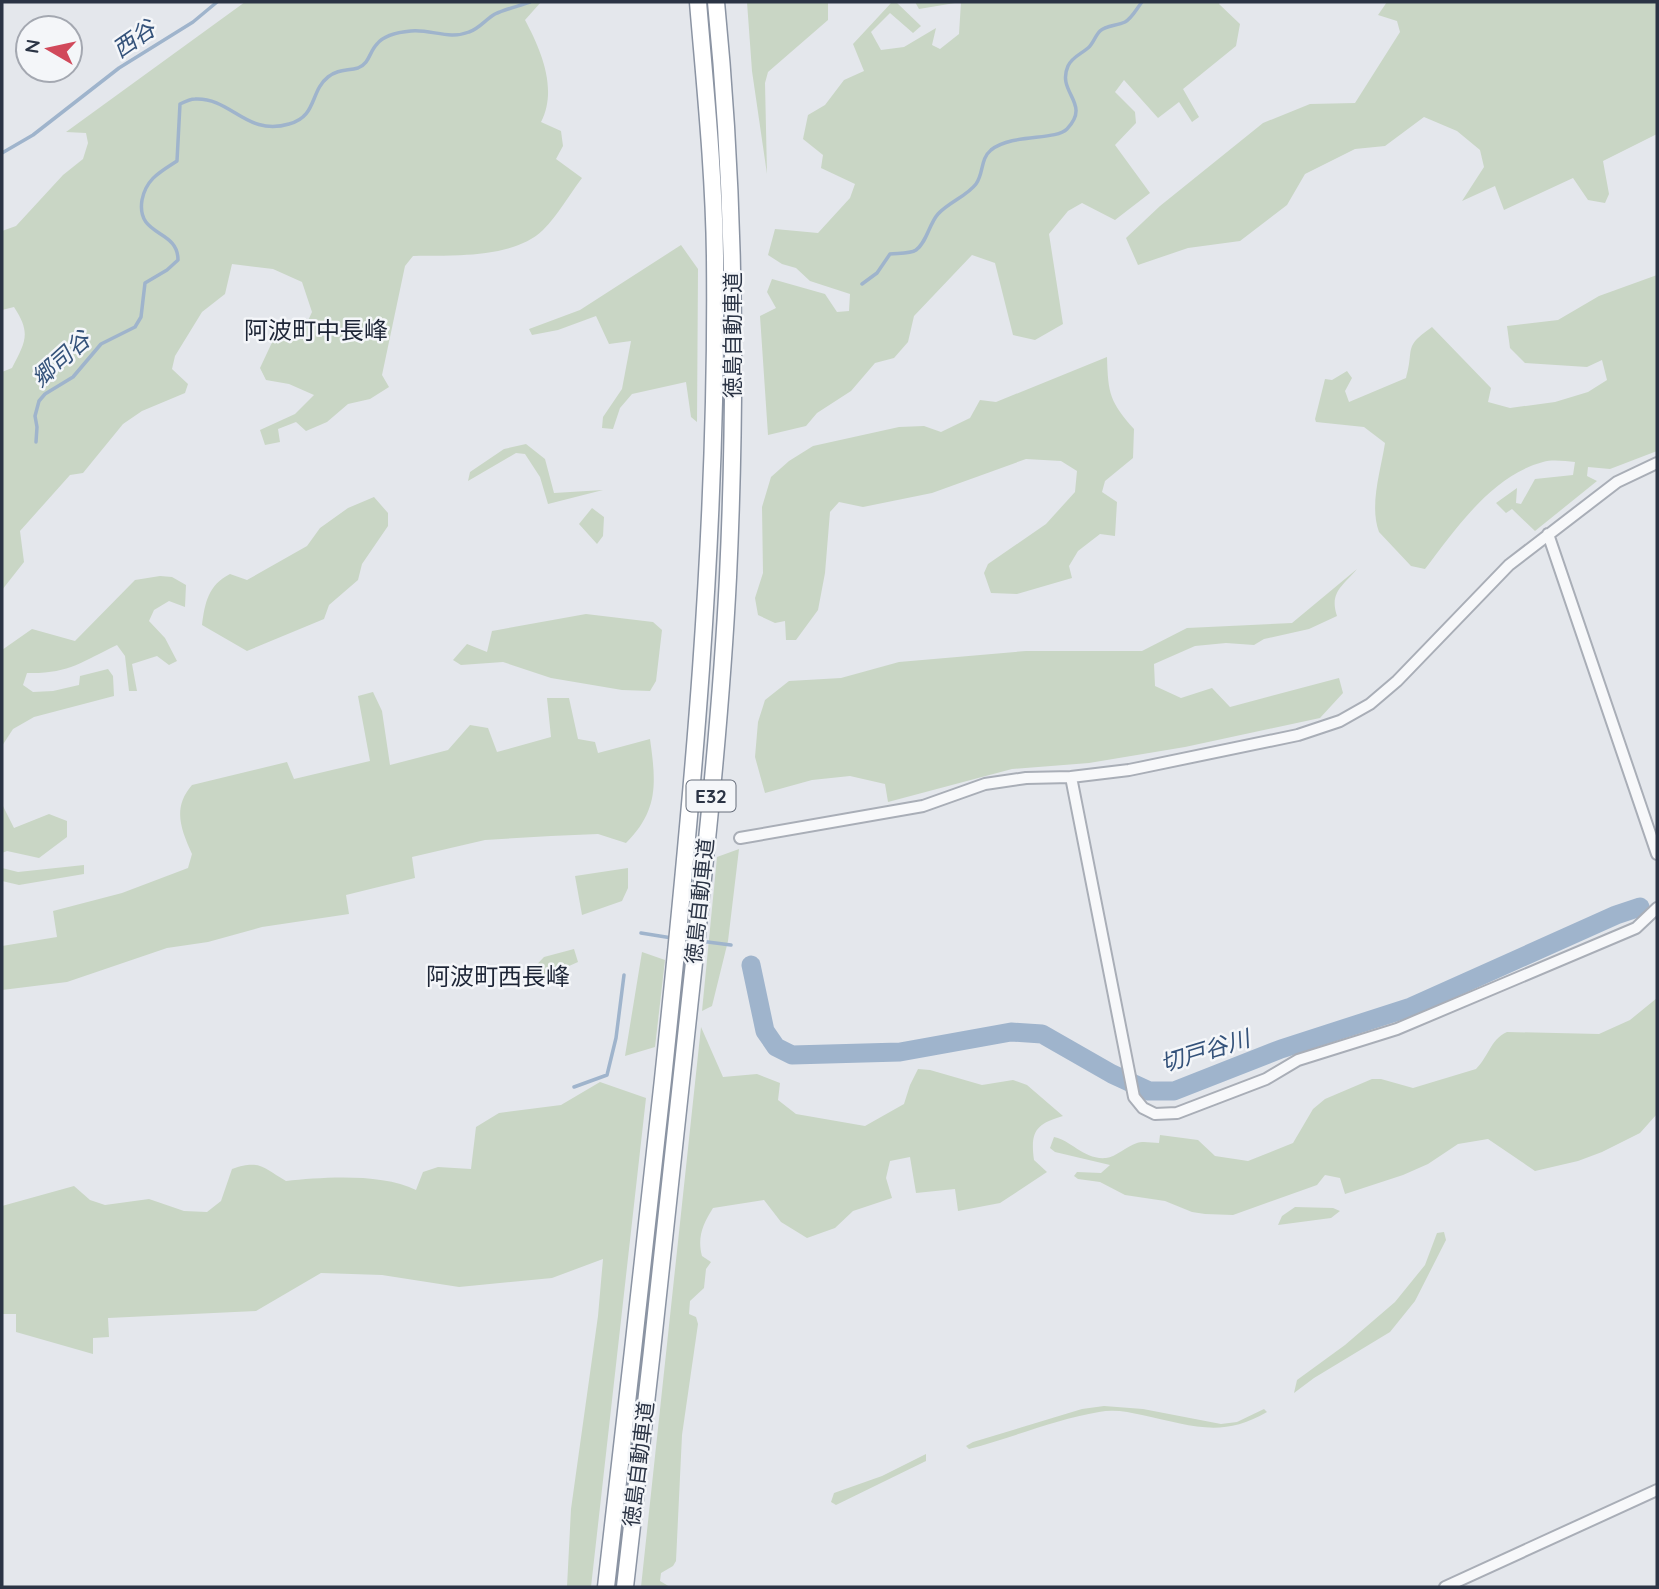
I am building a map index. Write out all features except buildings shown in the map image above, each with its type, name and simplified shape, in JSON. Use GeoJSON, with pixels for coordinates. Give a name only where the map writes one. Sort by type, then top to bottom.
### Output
{"type":"FeatureCollection","features":[{"type":"Feature","properties":{"kind":"highway","name":"徳島自動車道"},"geometry":{"type":"LineString","coordinates":[[606,1587],[684,886],[708,576],[714,401],[715,254],[698,2]]}},
{"type":"Feature","properties":{"kind":"highway","name":"徳島自動車道"},"geometry":{"type":"LineString","coordinates":[[625,1587],[704,874],[728,577],[733,403],[733,249],[726,99],[716,2]]}},
{"type":"Feature","properties":{"kind":"street"},"geometry":{"type":"LineString","coordinates":[[740,838],[923,806],[985,784],[1129,770],[1298,736],[1340,721],[1370,704],[1397,681],[1509,565],[1617,481],[1657,463]]}},
{"type":"Feature","properties":{"kind":"street"},"geometry":{"type":"LineString","coordinates":[[1548,534],[1657,854]]}},
{"type":"Feature","properties":{"kind":"street"},"geometry":{"type":"LineString","coordinates":[[1071,777],[1134,1097],[1143,1108],[1155,1114],[1177,1113],[1266,1079],[1298,1060],[1397,1029],[1636,928],[1657,908]]}},
{"type":"Feature","properties":{"kind":"street"},"geometry":{"type":"LineString","coordinates":[[1445,1587],[1657,1490]]}},
{"type":"Feature","properties":{"kind":"green space"},"geometry":{"type":"Polygon","coordinates":[[[245,2],[541,2],[525,20],[542,57],[548,83],[546,109],[541,122],[561,131],[563,146],[556,159],[582,178],[543,230],[516,246],[481,254],[413,256],[405,266],[382,375],[389,387],[370,399],[348,404],[327,422],[306,431],[296,422],[278,429],[280,442],[265,445],[260,430],[295,414],[314,395],[289,384],[266,380],[260,368],[275,336],[299,340],[312,312],[302,282],[273,269],[232,264],[225,294],[202,312],[175,356],[172,369],[188,384],[185,393],[142,411],[123,424],[83,473],[70,475],[20,531],[24,562],[2,590],[2,372],[12,368],[21,351],[25,331],[14,307],[2,310],[2,231],[16,226],[63,175],[83,159],[88,143],[86,133],[66,132],[245,2]]]}},
{"type":"Feature","properties":{"kind":"green space"},"geometry":{"type":"Polygon","coordinates":[[[747,2],[828,2],[828,20],[768,72],[765,83],[767,174],[752,71],[747,2]]]}},
{"type":"Feature","properties":{"kind":"green space"},"geometry":{"type":"Polygon","coordinates":[[[892,2],[896,2],[921,26],[913,33],[890,13],[871,32],[881,50],[904,47],[936,28],[932,45],[940,49],[959,34],[961,2],[1220,2],[1240,24],[1236,46],[1183,89],[1199,117],[1192,122],[1179,102],[1158,118],[1124,80],[1115,92],[1135,112],[1136,123],[1115,145],[1150,193],[1115,220],[1082,203],[1068,211],[1049,234],[1063,324],[1035,340],[1013,335],[995,263],[972,255],[914,316],[908,342],[894,358],[875,363],[851,391],[817,413],[806,426],[768,435],[760,316],[776,308],[767,292],[772,279],[825,294],[837,312],[849,311],[850,294],[810,281],[796,268],[782,264],[768,255],[775,229],[818,233],[850,198],[855,184],[821,168],[823,155],[803,139],[808,115],[825,105],[844,80],[864,71],[853,44],[892,2]]]}},
{"type":"Feature","properties":{"kind":"green space"},"geometry":{"type":"Polygon","coordinates":[[[915,2],[961,2],[919,9],[915,2]]]}},
{"type":"Feature","properties":{"kind":"green space"},"geometry":{"type":"Polygon","coordinates":[[[1387,2],[1657,2],[1657,134],[1603,161],[1609,194],[1605,203],[1588,200],[1573,178],[1504,210],[1495,186],[1462,201],[1484,167],[1480,150],[1457,131],[1424,117],[1385,146],[1355,149],[1305,174],[1287,205],[1240,241],[1188,248],[1138,265],[1126,238],[1160,206],[1263,123],[1310,104],[1355,103],[1400,32],[1397,21],[1378,15],[1387,2]]]}},
{"type":"Feature","properties":{"kind":"green space"},"geometry":{"type":"Polygon","coordinates":[[[681,245],[698,269],[697,422],[691,417],[686,382],[632,394],[620,408],[613,429],[602,428],[603,417],[622,389],[631,341],[609,344],[596,316],[558,330],[532,335],[529,329],[580,310],[681,245]]]}},
{"type":"Feature","properties":{"kind":"green space"},"geometry":{"type":"Polygon","coordinates":[[[1657,275],[1657,451],[1610,469],[1588,467],[1587,476],[1597,481],[1535,531],[1512,509],[1506,513],[1496,503],[1517,488],[1516,503],[1521,504],[1535,479],[1573,475],[1575,462],[1547,461],[1524,469],[1491,491],[1476,506],[1425,569],[1411,566],[1379,532],[1376,522],[1375,499],[1385,443],[1364,427],[1316,422],[1325,379],[1332,380],[1347,371],[1352,378],[1345,391],[1349,402],[1406,378],[1413,344],[1432,327],[1491,388],[1488,402],[1510,408],[1555,402],[1588,392],[1607,380],[1602,360],[1587,367],[1525,363],[1510,348],[1507,326],[1558,320],[1599,296],[1657,275]]]}},
{"type":"Feature","properties":{"kind":"green space"},"geometry":{"type":"Polygon","coordinates":[[[1107,357],[1112,397],[1134,429],[1133,458],[1105,481],[1102,492],[1117,502],[1115,536],[1100,534],[1078,551],[1069,566],[1072,578],[1017,594],[991,593],[984,573],[988,564],[1046,524],[1075,492],[1077,471],[1061,461],[1026,459],[932,493],[863,507],[839,502],[830,512],[825,573],[818,610],[796,640],[786,640],[785,621],[775,623],[758,615],[755,598],[763,573],[762,507],[771,477],[789,461],[813,446],[899,427],[924,426],[941,432],[970,418],[980,400],[996,402],[1107,357]]]}},
{"type":"Feature","properties":{"kind":"green space"},"geometry":{"type":"Polygon","coordinates":[[[526,444],[545,459],[554,493],[603,490],[548,504],[540,477],[525,454],[516,453],[468,481],[470,472],[504,449],[526,444]]]}},
{"type":"Feature","properties":{"kind":"green space"},"geometry":{"type":"Polygon","coordinates":[[[374,497],[388,513],[388,526],[362,564],[358,580],[329,605],[324,619],[247,651],[202,625],[209,595],[223,578],[230,574],[247,580],[307,546],[320,528],[348,508],[374,497]]]}},
{"type":"Feature","properties":{"kind":"green space"},"geometry":{"type":"Polygon","coordinates":[[[592,508],[604,517],[603,536],[597,544],[579,524],[592,508]]]}},
{"type":"Feature","properties":{"kind":"green space"},"geometry":{"type":"Polygon","coordinates":[[[1357,569],[1336,595],[1337,616],[1309,629],[1264,639],[1254,645],[1226,643],[1195,646],[1154,664],[1155,686],[1181,698],[1212,688],[1230,707],[1339,678],[1343,693],[1320,718],[1185,747],[1089,763],[1012,769],[888,802],[885,784],[850,776],[812,780],[765,793],[755,757],[758,722],[765,700],[789,681],[841,678],[899,662],[1026,651],[1142,651],[1187,628],[1292,623],[1357,569]]]}},
{"type":"Feature","properties":{"kind":"green space"},"geometry":{"type":"Polygon","coordinates":[[[172,577],[186,585],[185,607],[169,601],[154,610],[149,621],[165,638],[177,661],[169,665],[157,656],[132,664],[137,691],[129,691],[125,656],[117,645],[64,669],[27,673],[23,685],[33,692],[79,685],[80,676],[108,669],[113,676],[114,696],[34,717],[13,729],[2,746],[2,650],[32,629],[75,641],[135,580],[172,577]]]}},
{"type":"Feature","properties":{"kind":"green space"},"geometry":{"type":"Polygon","coordinates":[[[586,614],[653,622],[662,630],[656,681],[650,691],[622,690],[551,678],[503,662],[461,665],[453,660],[467,644],[487,652],[492,631],[586,614]]]}},
{"type":"Feature","properties":{"kind":"green space"},"geometry":{"type":"Polygon","coordinates":[[[373,692],[382,711],[390,765],[448,750],[470,725],[488,728],[497,752],[551,737],[547,698],[569,698],[578,739],[595,742],[598,753],[650,739],[654,782],[653,795],[645,819],[626,843],[598,834],[485,840],[412,857],[415,878],[346,895],[349,914],[262,927],[208,942],[167,948],[67,982],[2,990],[2,946],[57,937],[53,911],[122,893],[188,868],[192,854],[182,827],[180,810],[192,785],[287,762],[294,779],[370,761],[358,696],[373,692]]]}},
{"type":"Feature","properties":{"kind":"green space"},"geometry":{"type":"Polygon","coordinates":[[[2,804],[14,828],[49,814],[67,821],[67,837],[39,858],[7,851],[2,853],[2,804]]]}},
{"type":"Feature","properties":{"kind":"green space"},"geometry":{"type":"Polygon","coordinates":[[[739,849],[728,941],[712,1006],[702,1011],[717,857],[739,849]]]}},
{"type":"Feature","properties":{"kind":"green space"},"geometry":{"type":"Polygon","coordinates":[[[84,865],[84,874],[19,885],[2,881],[2,868],[18,872],[84,865]]]}},
{"type":"Feature","properties":{"kind":"green space"},"geometry":{"type":"Polygon","coordinates":[[[628,868],[628,888],[622,901],[582,915],[575,876],[628,868]]]}},
{"type":"Feature","properties":{"kind":"green space"},"geometry":{"type":"Polygon","coordinates":[[[574,949],[578,962],[542,978],[523,979],[544,957],[574,949]]]}},
{"type":"Feature","properties":{"kind":"green space"},"geometry":{"type":"Polygon","coordinates":[[[642,952],[665,960],[655,1047],[625,1056],[642,952]]]}},
{"type":"Feature","properties":{"kind":"green space"},"geometry":{"type":"Polygon","coordinates":[[[1657,998],[1657,1114],[1640,1133],[1578,1161],[1535,1171],[1488,1139],[1458,1144],[1428,1164],[1345,1194],[1340,1178],[1325,1175],[1317,1185],[1233,1215],[1192,1212],[1165,1201],[1125,1195],[1100,1182],[1078,1179],[1074,1176],[1077,1172],[1101,1173],[1110,1165],[1055,1152],[1050,1148],[1054,1137],[1091,1156],[1106,1158],[1137,1143],[1159,1143],[1160,1135],[1198,1140],[1215,1156],[1248,1161],[1293,1143],[1313,1109],[1325,1099],[1372,1079],[1413,1088],[1476,1069],[1497,1039],[1507,1032],[1599,1034],[1630,1020],[1657,998]]]}},
{"type":"Feature","properties":{"kind":"green space"},"geometry":{"type":"Polygon","coordinates":[[[701,1027],[723,1077],[757,1074],[780,1083],[778,1100],[796,1114],[865,1126],[904,1104],[918,1069],[982,1085],[1013,1080],[1027,1085],[1063,1116],[1047,1122],[1034,1135],[1034,1160],[1047,1172],[1000,1203],[958,1211],[955,1189],[916,1193],[910,1157],[890,1161],[886,1178],[892,1198],[853,1211],[835,1228],[807,1238],[781,1222],[764,1200],[713,1208],[704,1225],[700,1243],[702,1256],[711,1262],[706,1269],[704,1288],[690,1301],[689,1314],[696,1317],[698,1324],[682,1435],[676,1561],[661,1573],[660,1581],[670,1587],[641,1587],[701,1027]]]}},
{"type":"Feature","properties":{"kind":"green space"},"geometry":{"type":"Polygon","coordinates":[[[600,1082],[646,1098],[591,1587],[567,1587],[571,1509],[598,1316],[603,1259],[552,1278],[459,1287],[382,1275],[321,1273],[256,1311],[108,1318],[109,1337],[93,1338],[93,1354],[16,1332],[16,1314],[2,1314],[2,1206],[74,1186],[90,1200],[105,1205],[149,1199],[184,1211],[207,1212],[221,1201],[232,1169],[249,1165],[261,1166],[286,1181],[370,1179],[416,1190],[423,1172],[438,1167],[471,1169],[476,1127],[499,1113],[561,1105],[600,1082]]]}},
{"type":"Feature","properties":{"kind":"green space"},"geometry":{"type":"Polygon","coordinates":[[[1295,1207],[1333,1208],[1340,1211],[1331,1218],[1278,1225],[1282,1216],[1295,1207]]]}},
{"type":"Feature","properties":{"kind":"green space"},"geometry":{"type":"Polygon","coordinates":[[[1444,1232],[1446,1240],[1415,1301],[1390,1332],[1294,1393],[1297,1380],[1345,1345],[1395,1302],[1425,1265],[1437,1233],[1444,1232]]]}},
{"type":"Feature","properties":{"kind":"green space"},"geometry":{"type":"Polygon","coordinates":[[[1104,1406],[1143,1409],[1221,1424],[1237,1422],[1264,1409],[1267,1412],[1235,1425],[1206,1427],[1126,1412],[1105,1411],[1067,1419],[969,1449],[966,1446],[1082,1409],[1104,1406]]]}},
{"type":"Feature","properties":{"kind":"green space"},"geometry":{"type":"Polygon","coordinates":[[[926,1454],[926,1461],[836,1505],[831,1502],[834,1493],[882,1476],[926,1454]]]}},
{"type":"Feature","properties":{"kind":"waterway","name":"西谷"},"geometry":{"type":"LineString","coordinates":[[2,153],[33,135],[119,68],[193,22],[217,2]]}},
{"type":"Feature","properties":{"kind":"waterway","name":"郷司谷"},"geometry":{"type":"LineString","coordinates":[[36,442],[35,416],[39,401],[45,394],[73,377],[101,344],[135,327],[141,317],[145,283],[178,260],[172,242],[145,221],[142,200],[150,181],[177,161],[180,104],[193,99],[208,100],[262,125],[274,127],[289,124],[298,121],[309,110],[318,89],[328,77],[339,71],[362,66],[374,47],[384,38],[411,31],[462,34],[476,29],[495,14],[530,2]]}},
{"type":"Feature","properties":{"kind":"waterway"},"geometry":{"type":"LineString","coordinates":[[862,284],[877,273],[890,254],[911,252],[920,247],[938,214],[976,184],[985,158],[991,150],[1010,141],[1053,135],[1067,129],[1076,112],[1066,84],[1068,66],[1090,46],[1100,31],[1125,22],[1142,2]]}},
{"type":"Feature","properties":{"kind":"waterway","name":"切戸谷川"},"geometry":{"type":"LineString","coordinates":[[751,965],[765,1031],[776,1047],[792,1055],[900,1052],[1011,1032],[1042,1034],[1112,1074],[1149,1091],[1174,1091],[1281,1049],[1411,1007],[1616,915],[1640,907]]}},
{"type":"Feature","properties":{"kind":"waterway"},"geometry":{"type":"LineString","coordinates":[[641,933],[672,938]]}},
{"type":"Feature","properties":{"kind":"waterway"},"geometry":{"type":"LineString","coordinates":[[700,941],[731,945]]}},
{"type":"Feature","properties":{"kind":"waterway"},"geometry":{"type":"LineString","coordinates":[[574,1087],[607,1075],[616,1038],[624,975]]}},
{"type":"Feature","properties":{"kind":"district","name":"阿波町中長峰"},"geometry":{"type":"Point","coordinates":[316,331]}},
{"type":"Feature","properties":{"kind":"district","name":"阿波町西長峰"},"geometry":{"type":"Point","coordinates":[498,977]}}]}
